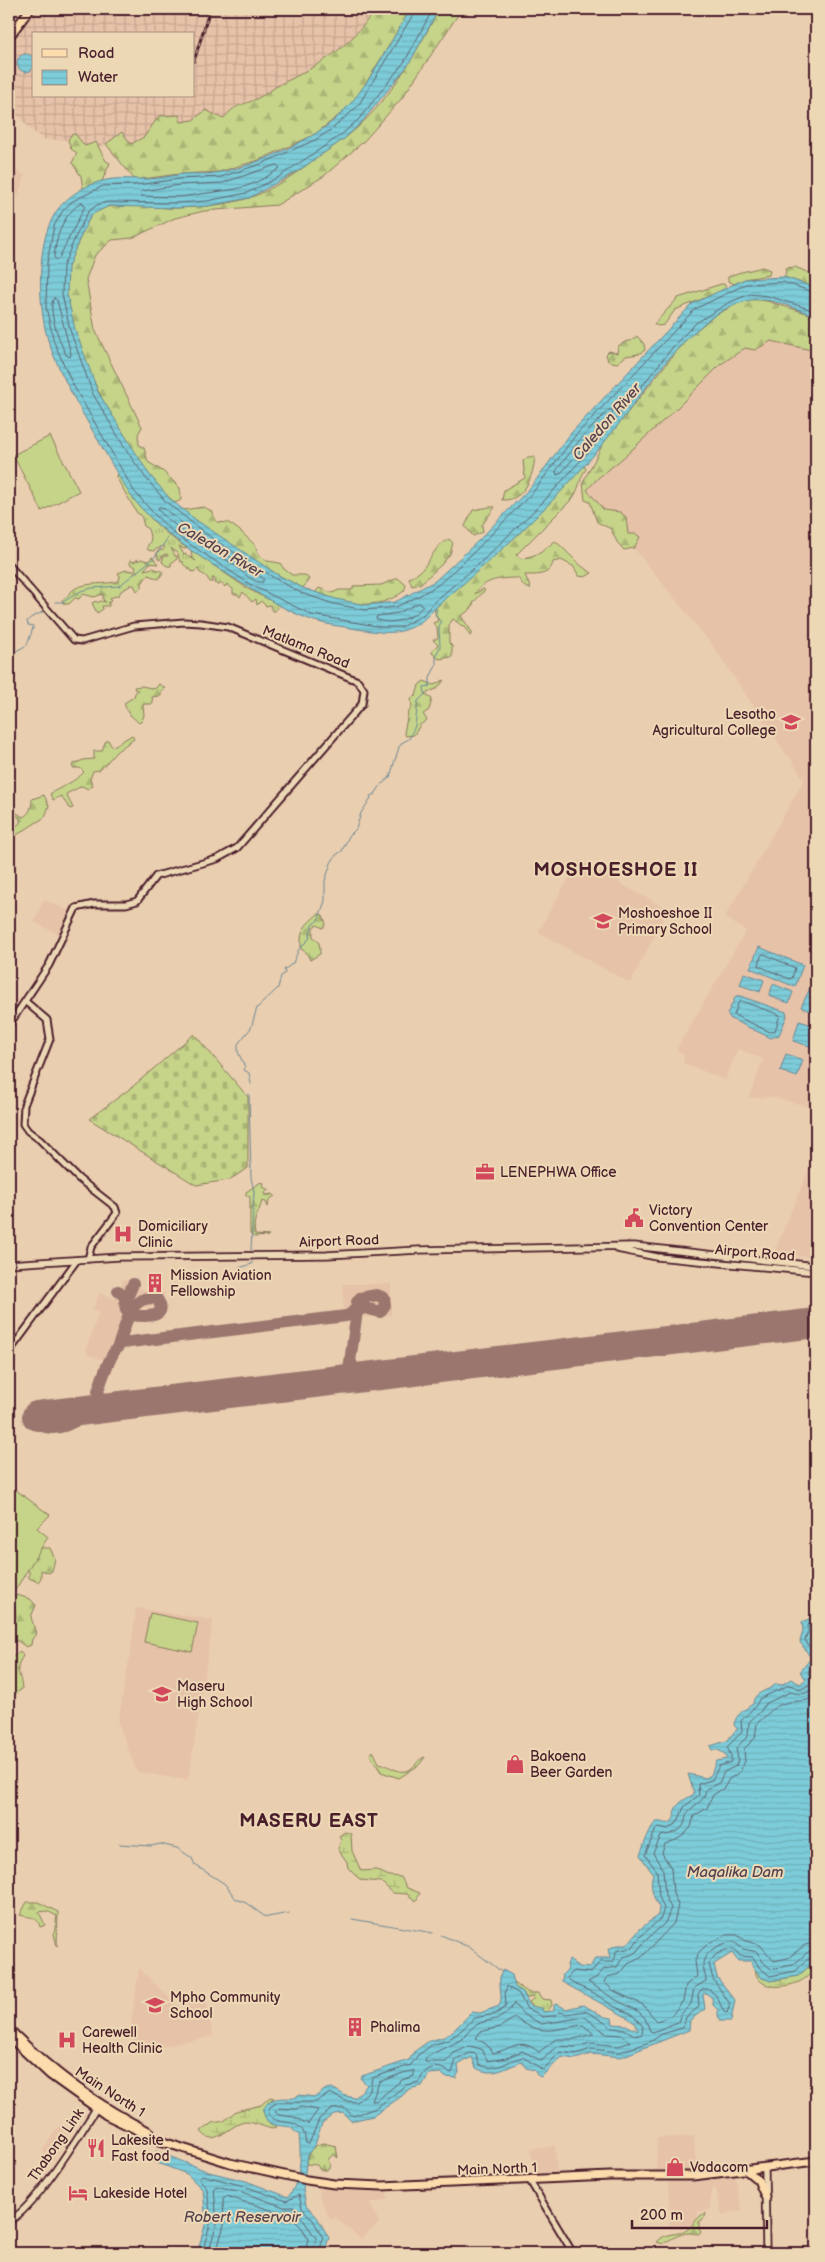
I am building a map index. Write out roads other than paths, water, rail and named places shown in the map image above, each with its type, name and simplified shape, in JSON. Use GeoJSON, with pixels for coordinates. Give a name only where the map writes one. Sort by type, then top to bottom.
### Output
{"type":"FeatureCollection","features":[{"type":"Feature","properties":{"kind":"main road"},"geometry":{"type":"LineString","coordinates":[[9,37],[30,9]]}},
{"type":"Feature","properties":{"kind":"main road","name":"Airport Road"},"geometry":{"type":"LineString","coordinates":[[9,1264],[77,1260],[327,1255],[419,1250],[634,1246],[816,1266]]}},
{"type":"Feature","properties":{"kind":"main road","name":"Airport Road"},"geometry":{"type":"LineString","coordinates":[[602,1248],[657,1256],[816,1272]]}},
{"type":"Feature","properties":{"kind":"main road","name":"Main North 1"},"geometry":{"type":"LineString","coordinates":[[9,2029],[98,2105]]}},
{"type":"Feature","properties":{"kind":"main road","name":"Main North 1"},"geometry":{"type":"LineString","coordinates":[[9,2037],[50,2076],[128,2126],[230,2163],[307,2180],[334,2184],[382,2186],[610,2176],[693,2176],[816,2161]]}},
{"type":"Feature","properties":{"kind":"main road","name":"Thabong Link"},"geometry":{"type":"LineString","coordinates":[[9,2221],[20,2214],[34,2198],[83,2130],[98,2105]]}},
{"type":"Feature","properties":{"kind":"main road"},"geometry":{"type":"LineString","coordinates":[[765,2168],[766,2253]]}},
{"type":"Feature","properties":{"kind":"main road"},"geometry":{"type":"LineString","coordinates":[[747,2170],[758,2180],[765,2196]]}},
{"type":"Feature","properties":{"kind":"street","name":"Matlama Road"},"geometry":{"type":"LineString","coordinates":[[9,565],[70,637],[78,641],[134,626],[153,624],[184,622],[228,627],[358,681],[364,690],[362,704],[354,716],[319,753],[237,848],[217,859],[156,876],[137,901],[126,904],[94,904],[76,908],[49,965],[26,1002]]}},
{"type":"Feature","properties":{"kind":"street"},"geometry":{"type":"LineString","coordinates":[[9,1025],[26,1002],[47,1020],[50,1039],[24,1105],[23,1124],[79,1179],[116,1210],[117,1215],[91,1247],[88,1260]]}},
{"type":"Feature","properties":{"kind":"street"},"geometry":{"type":"LineString","coordinates":[[9,1352],[77,1260]]}},
{"type":"Feature","properties":{"kind":"street"},"geometry":{"type":"LineString","coordinates":[[530,2181],[573,2253]]}},
{"type":"Feature","properties":{"kind":"water","name":"Caledon River"},"geometry":{"type":"Polygon","coordinates":[[[411,9],[439,9],[409,64],[362,122],[344,139],[298,171],[249,198],[208,206],[176,208],[109,206],[91,215],[79,240],[68,267],[67,294],[75,329],[98,392],[149,474],[170,499],[196,520],[278,575],[303,588],[336,599],[366,605],[395,602],[435,581],[478,541],[530,488],[571,433],[692,304],[745,279],[784,277],[816,288],[816,316],[772,301],[754,300],[727,308],[708,320],[673,354],[596,453],[534,520],[422,621],[405,630],[375,632],[321,623],[276,604],[191,551],[160,527],[141,508],[120,479],[55,359],[46,333],[43,317],[40,282],[41,264],[47,232],[56,212],[67,200],[87,186],[109,180],[152,179],[183,174],[211,174],[227,171],[278,153],[330,124],[357,95],[369,78],[411,9]]]}},
{"type":"Feature","properties":{"kind":"water"},"geometry":{"type":"Polygon","coordinates":[[[22,54],[32,55],[32,71],[22,72],[17,67],[17,59],[22,54]]]}},
{"type":"Feature","properties":{"kind":"water"},"geometry":{"type":"Polygon","coordinates":[[[759,947],[803,965],[795,987],[750,968],[759,947]]]}},
{"type":"Feature","properties":{"kind":"water"},"geometry":{"type":"Polygon","coordinates":[[[744,973],[764,980],[760,992],[740,985],[744,973]]]}},
{"type":"Feature","properties":{"kind":"water"},"geometry":{"type":"Polygon","coordinates":[[[814,980],[816,981],[816,1014],[801,1007],[814,980]]]}},
{"type":"Feature","properties":{"kind":"water"},"geometry":{"type":"Polygon","coordinates":[[[773,984],[793,992],[789,1003],[769,996],[773,984]]]}},
{"type":"Feature","properties":{"kind":"water"},"geometry":{"type":"Polygon","coordinates":[[[736,996],[786,1012],[787,1016],[779,1035],[771,1038],[731,1019],[727,1014],[736,996]]]}},
{"type":"Feature","properties":{"kind":"water"},"geometry":{"type":"Polygon","coordinates":[[[799,1021],[816,1026],[816,1048],[793,1041],[799,1021]]]}},
{"type":"Feature","properties":{"kind":"water"},"geometry":{"type":"Polygon","coordinates":[[[786,1054],[803,1060],[797,1077],[780,1071],[786,1054]]]}},
{"type":"Feature","properties":{"kind":"water","name":"Maqalika Dam"},"geometry":{"type":"Polygon","coordinates":[[[816,1612],[816,1960],[798,1976],[770,1981],[762,1978],[753,1967],[751,1961],[738,1961],[732,1953],[714,1964],[717,1977],[735,2000],[731,2021],[720,2021],[718,2010],[713,2005],[712,1998],[706,1993],[703,1994],[705,2009],[690,2020],[689,2030],[621,2057],[591,2054],[575,2059],[562,2057],[541,2077],[534,2070],[526,2068],[522,2062],[500,2071],[482,2071],[476,2068],[472,2057],[458,2065],[459,2072],[456,2078],[445,2077],[441,2073],[429,2074],[422,2086],[409,2089],[373,2116],[351,2121],[343,2113],[334,2114],[322,2123],[315,2145],[307,2155],[303,2190],[306,2205],[317,2217],[329,2238],[325,2253],[197,2253],[206,2222],[203,2190],[187,2174],[152,2161],[156,2151],[209,2172],[246,2181],[288,2197],[296,2183],[300,2167],[299,2135],[290,2127],[270,2123],[263,2110],[266,2105],[273,2100],[295,2098],[298,2095],[315,2097],[326,2089],[332,2088],[346,2096],[355,2098],[367,2085],[361,2079],[362,2076],[409,2060],[415,2051],[429,2041],[444,2037],[472,2012],[480,2013],[499,2006],[501,2002],[500,1978],[503,1970],[512,1975],[515,1987],[523,1992],[530,2006],[542,2008],[543,2012],[554,2011],[554,2005],[557,2004],[566,2009],[583,2005],[605,2017],[612,2018],[613,2024],[626,2025],[638,2031],[636,2024],[628,2018],[562,1982],[563,1974],[568,1969],[569,1960],[579,1967],[590,1968],[595,1958],[610,1958],[608,1949],[617,1945],[627,1945],[640,1929],[658,1915],[659,1907],[653,1895],[653,1874],[640,1855],[650,1831],[657,1822],[667,1823],[672,1821],[678,1805],[693,1795],[688,1774],[706,1778],[711,1775],[716,1761],[727,1759],[725,1754],[718,1750],[712,1750],[710,1746],[727,1741],[738,1730],[734,1725],[736,1718],[753,1704],[758,1694],[776,1684],[781,1685],[791,1679],[800,1684],[806,1679],[800,1672],[811,1658],[800,1642],[803,1630],[802,1622],[811,1618],[816,1612]]]}},
{"type":"Feature","properties":{"kind":"waterway","name":"Caledon River"},"geometry":{"type":"LineString","coordinates":[[55,602],[63,602],[81,591],[92,588],[119,586],[154,558],[170,535]]}},
{"type":"Feature","properties":{"kind":"waterway"},"geometry":{"type":"LineString","coordinates":[[251,1084],[249,1073],[244,1070],[245,1067],[238,1052],[238,1044],[251,1028],[257,1008],[278,988],[281,976],[285,973],[284,970],[293,963],[299,949],[309,939],[312,925],[318,920],[325,901],[325,881],[331,863],[336,855],[342,851],[349,836],[356,829],[361,813],[371,798],[370,796],[375,794],[390,777],[399,747],[409,739],[415,726],[418,701],[425,694],[424,687],[430,686],[430,678],[436,665],[436,655],[440,647],[439,627],[441,622],[435,615],[437,609],[434,609]]}},
{"type":"Feature","properties":{"kind":"waterway"},"geometry":{"type":"LineString","coordinates":[[9,658],[16,651],[27,645],[33,628],[33,626],[28,625],[27,621],[44,611]]}},
{"type":"Feature","properties":{"kind":"waterway"},"geometry":{"type":"LineString","coordinates":[[249,1094],[251,1177],[254,1192],[251,1250]]}},
{"type":"Feature","properties":{"kind":"waterway"},"geometry":{"type":"LineString","coordinates":[[239,1268],[252,1264],[252,1262]]}},
{"type":"Feature","properties":{"kind":"waterway"},"geometry":{"type":"LineString","coordinates":[[119,1844],[151,1846],[160,1844],[177,1848],[192,1858],[195,1865],[225,1884],[236,1899],[246,1903],[264,1916],[289,1913]]}},
{"type":"Feature","properties":{"kind":"waterway"},"geometry":{"type":"LineString","coordinates":[[352,1919],[433,1933]]}},
{"type":"Feature","properties":{"kind":"waterway"},"geometry":{"type":"LineString","coordinates":[[441,1935],[469,1947],[502,1972]]}},
{"type":"Feature","properties":{"kind":"railway"},"geometry":{"type":"LineString","coordinates":[[195,58],[210,9]]}},
{"type":"Feature","properties":{"kind":"place","name":"Lesotho Agricultural College"},"geometry":{"type":"Point","coordinates":[791,722]}},
{"type":"Feature","properties":{"kind":"place","name":"Moshoeshoe II Primary School"},"geometry":{"type":"Point","coordinates":[603,921]}},
{"type":"Feature","properties":{"kind":"place","name":"LENEPHWA Office"},"geometry":{"type":"Point","coordinates":[485,1172]}},
{"type":"Feature","properties":{"kind":"place","name":"Victory Convention Center"},"geometry":{"type":"Point","coordinates":[634,1218]}},
{"type":"Feature","properties":{"kind":"place","name":"Domiciliary Clinic"},"geometry":{"type":"Point","coordinates":[123,1234]}},
{"type":"Feature","properties":{"kind":"place","name":"Mission Aviation Fellowship"},"geometry":{"type":"Point","coordinates":[155,1283]}},
{"type":"Feature","properties":{"kind":"place","name":"Maseru High School"},"geometry":{"type":"Point","coordinates":[162,1694]}},
{"type":"Feature","properties":{"kind":"place","name":"Bakoena Beer Garden"},"geometry":{"type":"Point","coordinates":[515,1764]}},
{"type":"Feature","properties":{"kind":"place","name":"Mpho Community School"},"geometry":{"type":"Point","coordinates":[155,2005]}},
{"type":"Feature","properties":{"kind":"place","name":"Phalima"},"geometry":{"type":"Point","coordinates":[355,2027]}},
{"type":"Feature","properties":{"kind":"place","name":"Carewell Health Clinic"},"geometry":{"type":"Point","coordinates":[67,2040]}},
{"type":"Feature","properties":{"kind":"place","name":"Lakesite Fast food"},"geometry":{"type":"Point","coordinates":[96,2148]}},
{"type":"Feature","properties":{"kind":"place","name":"Vodacom"},"geometry":{"type":"Point","coordinates":[675,2167]}},
{"type":"Feature","properties":{"kind":"place","name":"Lakeside Hotel"},"geometry":{"type":"Point","coordinates":[78,2193]}},
{"type":"Feature","properties":{"kind":"district","name":"MOSHOESHOE II"},"geometry":{"type":"Point","coordinates":[616,870]}},
{"type":"Feature","properties":{"kind":"district","name":"MASERU EAST"},"geometry":{"type":"Point","coordinates":[309,1821]}},
{"type":"Feature","properties":{"kind":"water label","name":"Robert Reservoir"},"geometry":{"type":"Point","coordinates":[242,2217]}}]}
